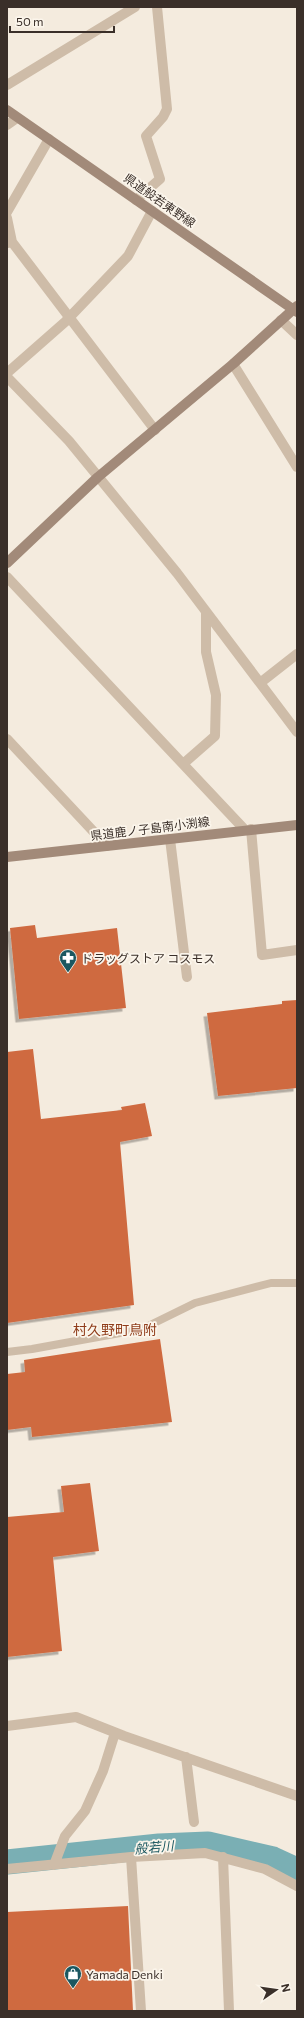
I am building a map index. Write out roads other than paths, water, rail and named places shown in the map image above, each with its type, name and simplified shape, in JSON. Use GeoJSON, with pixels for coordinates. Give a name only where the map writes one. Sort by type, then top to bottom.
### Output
{"type":"FeatureCollection","features":[{"type":"Feature","properties":{"kind":"main road","name":"県道般若東野線"},"geometry":{"type":"LineString","coordinates":[[7,110],[296,309]]}},
{"type":"Feature","properties":{"kind":"main road"},"geometry":{"type":"LineString","coordinates":[[7,563],[98,478],[233,364],[281,320],[296,309]]}},
{"type":"Feature","properties":{"kind":"main road","name":"県道鹿ノ子島南小渕線"},"geometry":{"type":"LineString","coordinates":[[7,857],[297,825]]}},
{"type":"Feature","properties":{"kind":"street"},"geometry":{"type":"LineString","coordinates":[[7,84],[135,7]]}},
{"type":"Feature","properties":{"kind":"street"},"geometry":{"type":"LineString","coordinates":[[136,200],[160,179],[146,136],[163,117],[167,109],[157,7]]}},
{"type":"Feature","properties":{"kind":"street"},"geometry":{"type":"LineString","coordinates":[[7,125],[18,118]]}},
{"type":"Feature","properties":{"kind":"street"},"geometry":{"type":"LineString","coordinates":[[7,212],[49,140]]}},
{"type":"Feature","properties":{"kind":"street"},"geometry":{"type":"LineString","coordinates":[[7,373],[69,318],[128,256],[152,211]]}},
{"type":"Feature","properties":{"kind":"street"},"geometry":{"type":"LineString","coordinates":[[7,218],[10,242],[155,430]]}},
{"type":"Feature","properties":{"kind":"street"},"geometry":{"type":"LineString","coordinates":[[281,320],[297,335]]}},
{"type":"Feature","properties":{"kind":"street"},"geometry":{"type":"LineString","coordinates":[[233,364],[297,467]]}},
{"type":"Feature","properties":{"kind":"street"},"geometry":{"type":"LineString","coordinates":[[7,376],[69,441],[206,612],[297,732]]}},
{"type":"Feature","properties":{"kind":"street"},"geometry":{"type":"LineString","coordinates":[[7,578],[183,764],[248,830],[262,955],[297,950]]}},
{"type":"Feature","properties":{"kind":"street"},"geometry":{"type":"LineString","coordinates":[[183,764],[214,736],[216,696],[206,652],[206,612]]}},
{"type":"Feature","properties":{"kind":"street"},"geometry":{"type":"LineString","coordinates":[[260,683],[297,654]]}},
{"type":"Feature","properties":{"kind":"street"},"geometry":{"type":"LineString","coordinates":[[7,738],[107,846]]}},
{"type":"Feature","properties":{"kind":"street"},"geometry":{"type":"LineString","coordinates":[[170,839],[187,977]]}},
{"type":"Feature","properties":{"kind":"street"},"geometry":{"type":"LineString","coordinates":[[7,1726],[76,1717],[115,1733],[297,1796]]}},
{"type":"Feature","properties":{"kind":"street"},"geometry":{"type":"LineString","coordinates":[[54,1865],[65,1836],[85,1811],[103,1771],[115,1733]]}},
{"type":"Feature","properties":{"kind":"street"},"geometry":{"type":"LineString","coordinates":[[186,1757],[194,1822]]}},
{"type":"Feature","properties":{"kind":"street"},"geometry":{"type":"LineString","coordinates":[[7,1869],[130,1857],[205,1853],[223,1856],[265,1869],[297,1886]]}},
{"type":"Feature","properties":{"kind":"street"},"geometry":{"type":"LineString","coordinates":[[223,1856],[229,2011]]}},
{"type":"Feature","properties":{"kind":"street"},"geometry":{"type":"LineString","coordinates":[[130,1857],[141,2011]]}},
{"type":"Feature","properties":{"kind":"lane"},"geometry":{"type":"LineString","coordinates":[[7,1352],[32,1349],[142,1329],[195,1303],[271,1282],[297,1283]]}},
{"type":"Feature","properties":{"kind":"waterway","name":"般若川"},"geometry":{"type":"LineString","coordinates":[[7,1862],[159,1846],[208,1844],[273,1859],[297,1870]]}},
{"type":"Feature","properties":{"kind":"place","name":"ドラッグストア コスモス"},"geometry":{"type":"Point","coordinates":[68,973]}},
{"type":"Feature","properties":{"kind":"place","name":"Yamada Denki"},"geometry":{"type":"Point","coordinates":[73,1989]}},
{"type":"Feature","properties":{"kind":"district","name":"村久野町鳥附"},"geometry":{"type":"Point","coordinates":[115,1329]}}]}
